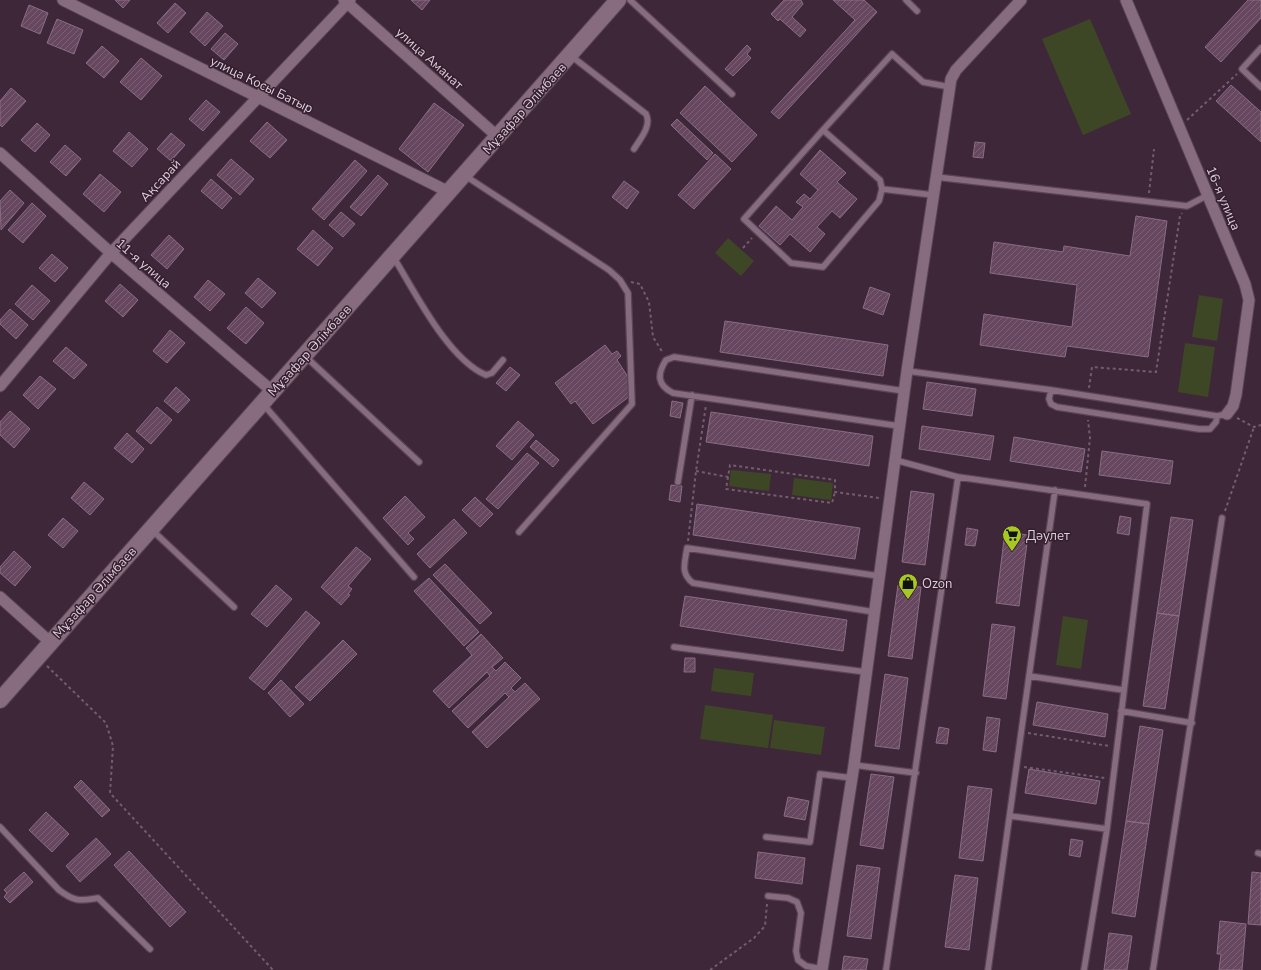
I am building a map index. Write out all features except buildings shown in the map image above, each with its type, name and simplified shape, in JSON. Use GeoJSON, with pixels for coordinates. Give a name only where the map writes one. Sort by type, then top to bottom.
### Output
{"type":"FeatureCollection","features":[{"type":"Feature","properties":{"kind":"street","name":"улица Косы Батыр"},"geometry":{"type":"LineString","coordinates":[[63,0],[449,192]]}},
{"type":"Feature","properties":{"kind":"street","name":"Мұзафар Әлімбаев"},"geometry":{"type":"LineString","coordinates":[[0,700],[618,0]]}},
{"type":"Feature","properties":{"kind":"street","name":"16-я улица"},"geometry":{"type":"LineString","coordinates":[[1126,0],[1245,284],[1249,300],[1236,395],[1233,406],[1222,415]]}},
{"type":"Feature","properties":{"kind":"street","name":"Ақсарай"},"geometry":{"type":"LineString","coordinates":[[2,380],[111,253],[347,1]]}},
{"type":"Feature","properties":{"kind":"street","name":"улица Аманат"},"geometry":{"type":"LineString","coordinates":[[347,1],[498,137]]}},
{"type":"Feature","properties":{"kind":"street"},"geometry":{"type":"LineString","coordinates":[[822,969],[854,765],[899,426],[951,79],[956,70],[1019,1]]}},
{"type":"Feature","properties":{"kind":"street","name":"11-я улица"},"geometry":{"type":"LineString","coordinates":[[0,153],[267,397]]}},
{"type":"Feature","properties":{"kind":"street"},"geometry":{"type":"LineString","coordinates":[[0,597],[50,642]]}},
{"type":"Feature","properties":{"kind":"lane"},"geometry":{"type":"LineString","coordinates":[[630,0],[732,94]]}},
{"type":"Feature","properties":{"kind":"lane"},"geometry":{"type":"LineString","coordinates":[[906,0],[917,11]]}},
{"type":"Feature","properties":{"kind":"lane"},"geometry":{"type":"LineString","coordinates":[[1261,48],[1242,69],[1261,87]]}},
{"type":"Feature","properties":{"kind":"lane"},"geometry":{"type":"LineString","coordinates":[[823,130],[880,180],[882,189],[879,202],[823,267],[791,263],[744,219],[823,130],[892,54],[923,82],[950,87]]}},
{"type":"Feature","properties":{"kind":"lane"},"geometry":{"type":"LineString","coordinates":[[570,55],[646,114],[649,119],[648,126],[634,149]]}},
{"type":"Feature","properties":{"kind":"lane"},"geometry":{"type":"LineString","coordinates":[[464,175],[609,270],[620,280],[628,293],[632,404],[519,532]]}},
{"type":"Feature","properties":{"kind":"lane"},"geometry":{"type":"LineString","coordinates":[[936,177],[1187,206],[1208,195]]}},
{"type":"Feature","properties":{"kind":"lane"},"geometry":{"type":"LineString","coordinates":[[882,189],[934,195]]}},
{"type":"Feature","properties":{"kind":"lane"},"geometry":{"type":"LineString","coordinates":[[392,256],[446,341],[459,355],[486,375],[492,373],[503,360]]}},
{"type":"Feature","properties":{"kind":"lane"},"geometry":{"type":"LineString","coordinates":[[304,355],[419,462]]}},
{"type":"Feature","properties":{"kind":"lane"},"geometry":{"type":"LineString","coordinates":[[899,426],[673,393],[664,388],[660,380],[662,367],[666,360],[674,357],[904,391]]}},
{"type":"Feature","properties":{"kind":"lane"},"geometry":{"type":"LineString","coordinates":[[907,370],[1222,415]]}},
{"type":"Feature","properties":{"kind":"lane"},"geometry":{"type":"LineString","coordinates":[[1051,390],[1049,399],[1051,404],[1056,407],[1199,429],[1210,429],[1222,415]]}},
{"type":"Feature","properties":{"kind":"lane"},"geometry":{"type":"LineString","coordinates":[[678,482],[692,395]]}},
{"type":"Feature","properties":{"kind":"lane"},"geometry":{"type":"LineString","coordinates":[[267,397],[414,577]]}},
{"type":"Feature","properties":{"kind":"lane"},"geometry":{"type":"LineString","coordinates":[[895,460],[958,477],[1147,504],[1107,829],[1084,970]]}},
{"type":"Feature","properties":{"kind":"lane"},"geometry":{"type":"LineString","coordinates":[[886,970],[916,773],[958,477]]}},
{"type":"Feature","properties":{"kind":"lane"},"geometry":{"type":"LineString","coordinates":[[988,970],[1055,490]]}},
{"type":"Feature","properties":{"kind":"lane"},"geometry":{"type":"LineString","coordinates":[[1153,970],[1192,723],[1222,518]]}},
{"type":"Feature","properties":{"kind":"lane"},"geometry":{"type":"LineString","coordinates":[[150,529],[234,607]]}},
{"type":"Feature","properties":{"kind":"lane"},"geometry":{"type":"LineString","coordinates":[[874,612],[693,582],[686,577],[683,570],[687,548],[879,576]]}},
{"type":"Feature","properties":{"kind":"lane"},"geometry":{"type":"LineString","coordinates":[[674,646],[866,672]]}},
{"type":"Feature","properties":{"kind":"lane"},"geometry":{"type":"LineString","coordinates":[[1029,676],[1123,690]]}},
{"type":"Feature","properties":{"kind":"lane"},"geometry":{"type":"LineString","coordinates":[[1121,711],[1192,723]]}},
{"type":"Feature","properties":{"kind":"lane"},"geometry":{"type":"LineString","coordinates":[[854,765],[916,773]]}},
{"type":"Feature","properties":{"kind":"lane"},"geometry":{"type":"LineString","coordinates":[[766,837],[810,842],[820,774],[852,778]]}},
{"type":"Feature","properties":{"kind":"lane"},"geometry":{"type":"LineString","coordinates":[[1010,816],[1107,829]]}},
{"type":"Feature","properties":{"kind":"lane"},"geometry":{"type":"LineString","coordinates":[[0,827],[59,890],[71,899],[81,901],[98,898],[150,949]]}},
{"type":"Feature","properties":{"kind":"lane"},"geometry":{"type":"LineString","coordinates":[[768,896],[788,898],[797,902],[801,913],[796,951],[798,960],[806,966],[822,969]]}},
{"type":"Feature","properties":{"kind":"path"},"geometry":{"type":"LineString","coordinates":[[1179,127],[1242,69]]}},
{"type":"Feature","properties":{"kind":"path"},"geometry":{"type":"LineString","coordinates":[[1148,202],[1154,149]]}},
{"type":"Feature","properties":{"kind":"path"},"geometry":{"type":"LineString","coordinates":[[1088,396],[1092,367],[1156,372],[1180,216],[1187,206]]}},
{"type":"Feature","properties":{"kind":"path"},"geometry":{"type":"LineString","coordinates":[[744,248],[758,232]]}},
{"type":"Feature","properties":{"kind":"path"},"geometry":{"type":"LineString","coordinates":[[620,280],[640,284],[649,302],[653,337],[666,360]]}},
{"type":"Feature","properties":{"kind":"path"},"geometry":{"type":"LineString","coordinates":[[687,548],[707,398]]}},
{"type":"Feature","properties":{"kind":"path"},"geometry":{"type":"LineString","coordinates":[[1085,495],[1090,438],[1087,412]]}},
{"type":"Feature","properties":{"kind":"path"},"geometry":{"type":"LineString","coordinates":[[1222,415],[1254,427],[1261,425]]}},
{"type":"Feature","properties":{"kind":"path"},"geometry":{"type":"LineString","coordinates":[[1222,518],[1254,427]]}},
{"type":"Feature","properties":{"kind":"path"},"geometry":{"type":"LineString","coordinates":[[730,465],[835,480],[834,492],[832,503],[726,489],[730,465]]}},
{"type":"Feature","properties":{"kind":"path"},"geometry":{"type":"LineString","coordinates":[[696,472],[728,477]]}},
{"type":"Feature","properties":{"kind":"path"},"geometry":{"type":"LineString","coordinates":[[834,492],[890,500]]}},
{"type":"Feature","properties":{"kind":"path"},"geometry":{"type":"LineString","coordinates":[[37,657],[106,723],[113,746],[110,793],[273,970]]}},
{"type":"Feature","properties":{"kind":"path"},"geometry":{"type":"LineString","coordinates":[[1021,732],[1117,747]]}},
{"type":"Feature","properties":{"kind":"path"},"geometry":{"type":"LineString","coordinates":[[1017,766],[1113,779]]}},
{"type":"Feature","properties":{"kind":"path"},"geometry":{"type":"LineString","coordinates":[[710,970],[754,938],[765,926],[768,896]]}},
{"type":"Feature","properties":{"kind":"green space"},"geometry":{"type":"Polygon","coordinates":[[[1090,19],[1131,114],[1083,135],[1042,39],[1090,19]]]}},
{"type":"Feature","properties":{"kind":"green space"},"geometry":{"type":"Polygon","coordinates":[[[728,238],[754,261],[741,276],[715,253],[728,238]]]}},
{"type":"Feature","properties":{"kind":"green space"},"geometry":{"type":"Polygon","coordinates":[[[1199,295],[1223,299],[1217,341],[1192,337],[1199,295]]]}},
{"type":"Feature","properties":{"kind":"green space"},"geometry":{"type":"Polygon","coordinates":[[[1185,343],[1215,347],[1208,397],[1178,392],[1185,343]]]}},
{"type":"Feature","properties":{"kind":"green space"},"geometry":{"type":"Polygon","coordinates":[[[731,470],[771,474],[769,491],[729,486],[731,470]]]}},
{"type":"Feature","properties":{"kind":"green space"},"geometry":{"type":"Polygon","coordinates":[[[794,478],[833,483],[831,500],[792,495],[794,478]]]}},
{"type":"Feature","properties":{"kind":"green space"},"geometry":{"type":"Polygon","coordinates":[[[1063,616],[1088,620],[1081,669],[1056,665],[1063,616]]]}},
{"type":"Feature","properties":{"kind":"green space"},"geometry":{"type":"Polygon","coordinates":[[[714,668],[754,673],[751,696],[711,691],[714,668]]]}},
{"type":"Feature","properties":{"kind":"green space"},"geometry":{"type":"Polygon","coordinates":[[[705,705],[773,715],[768,748],[700,739],[705,705]]]}},
{"type":"Feature","properties":{"kind":"green space"},"geometry":{"type":"Polygon","coordinates":[[[774,720],[825,727],[821,755],[770,748],[774,720]]]}},
{"type":"Feature","properties":{"kind":"place","name":"Дәулет"},"geometry":{"type":"Point","coordinates":[1012,552]}},
{"type":"Feature","properties":{"kind":"place","name":"Ozon"},"geometry":{"type":"Point","coordinates":[908,600]}}]}
